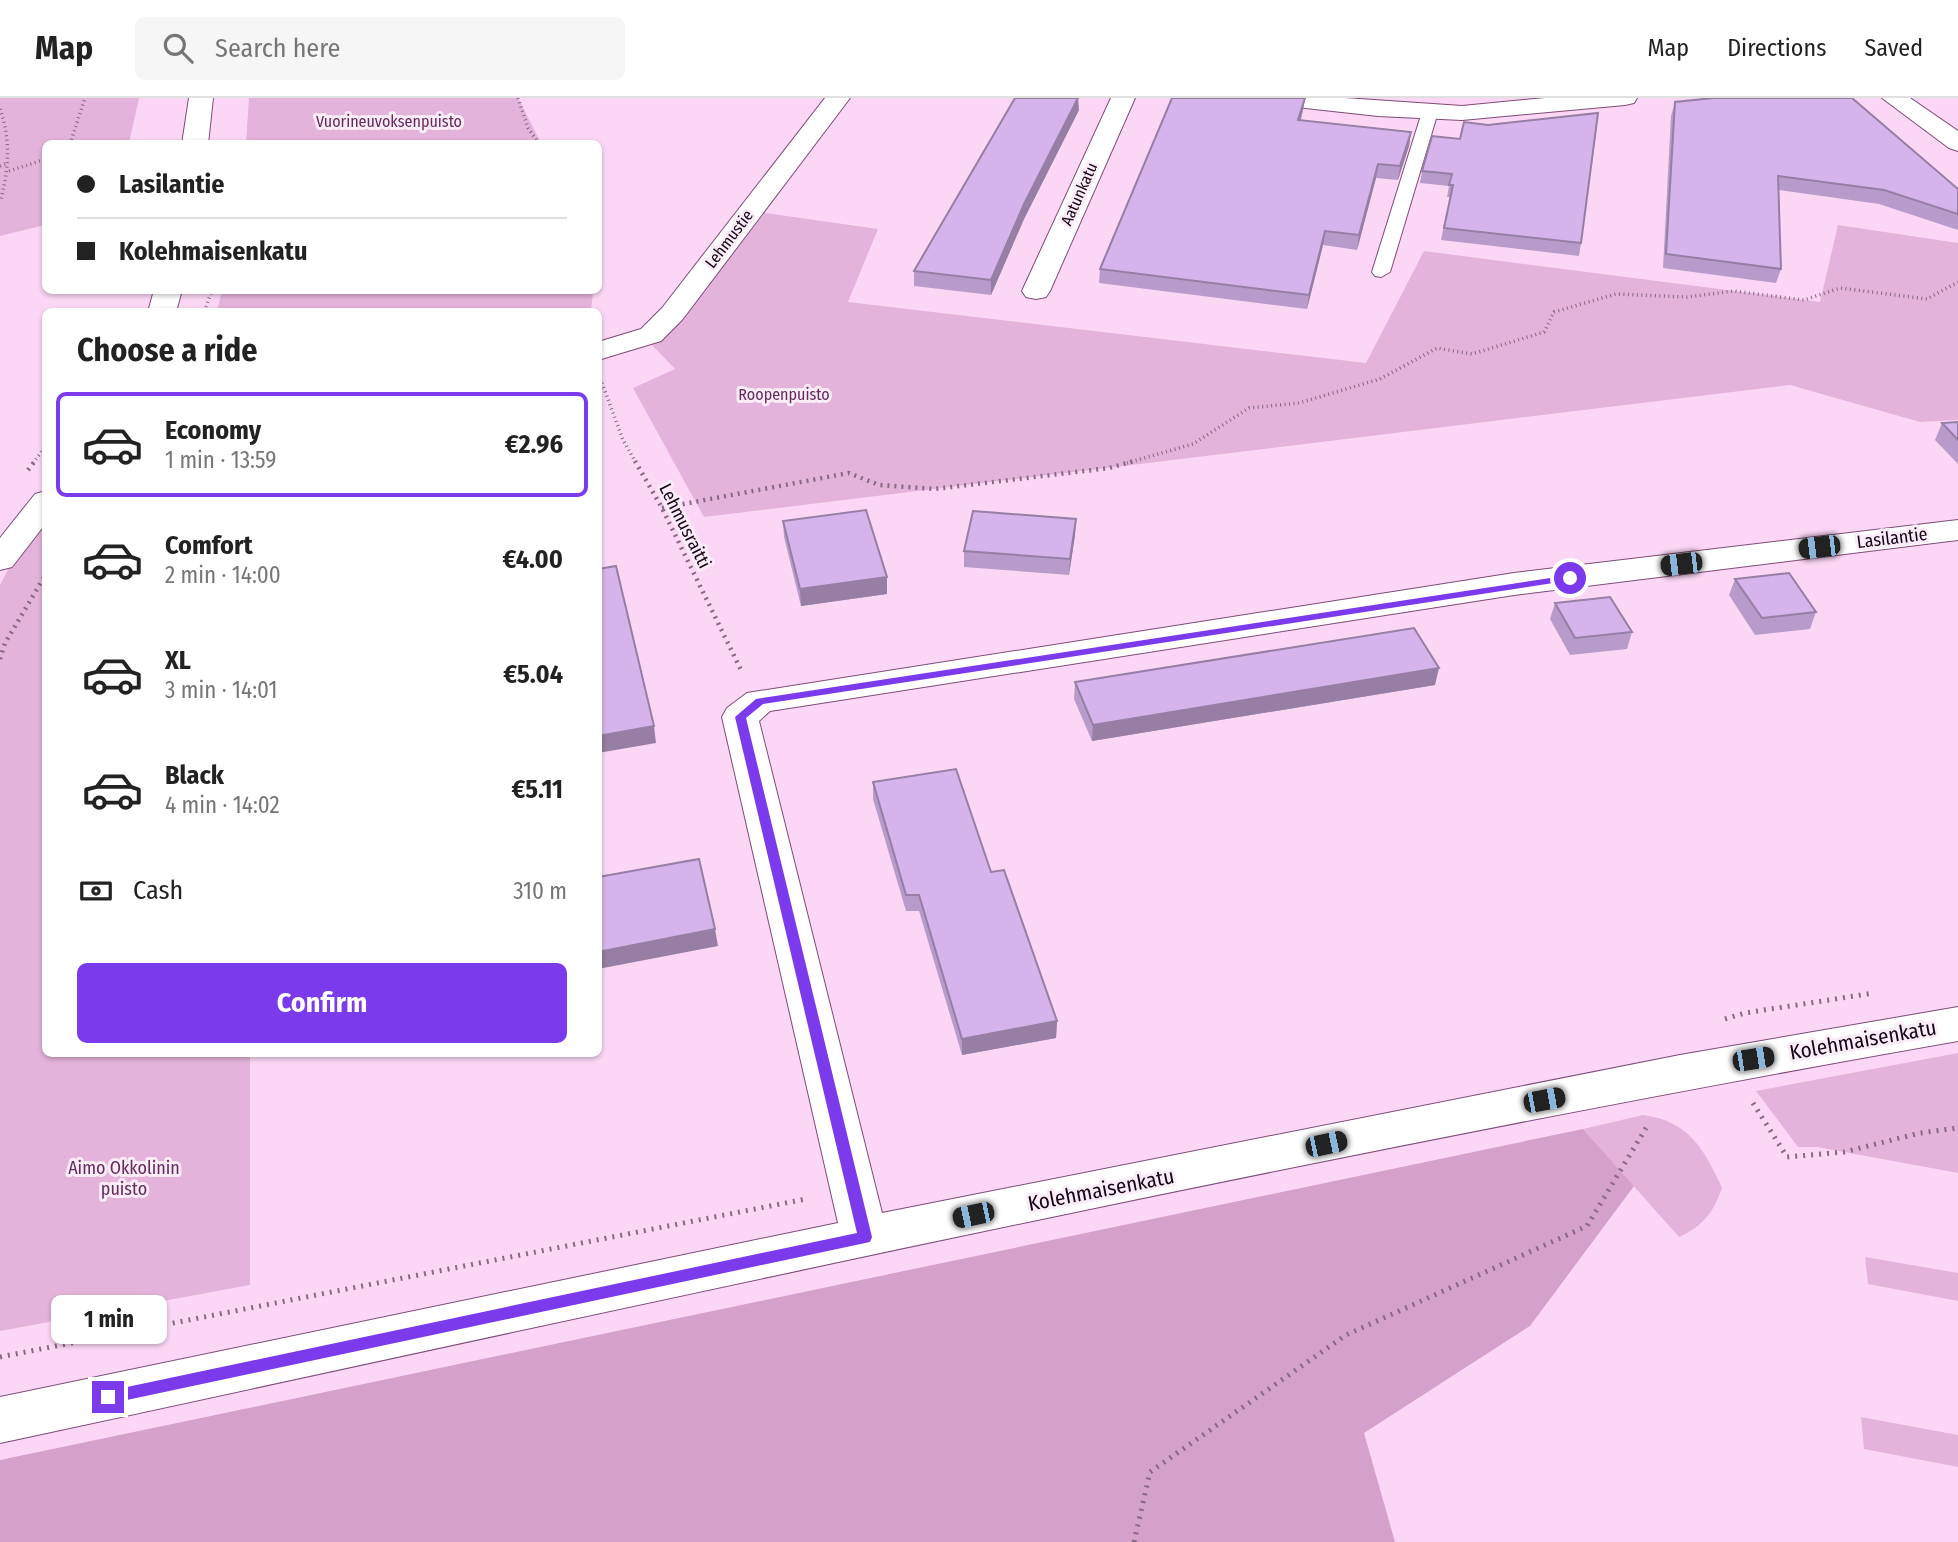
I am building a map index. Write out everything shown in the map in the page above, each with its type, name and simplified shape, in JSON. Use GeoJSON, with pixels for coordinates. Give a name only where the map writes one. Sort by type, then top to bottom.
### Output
{"type":"FeatureCollection","features":[{"type":"Feature","properties":{"kind":"street"},"geometry":{"type":"LineString","coordinates":[[196,140],[201,98]]}},
{"type":"Feature","properties":{"kind":"street","name":"Lehmustie"},"geometry":{"type":"LineString","coordinates":[[602,350],[652,335],[672,314],[838,98]]}},
{"type":"Feature","properties":{"kind":"street","name":"Aatunkatu"},"geometry":{"type":"LineString","coordinates":[[1036,290],[1123,98]]}},
{"type":"Feature","properties":{"kind":"street"},"geometry":{"type":"LineString","coordinates":[[1278,98],[1430,112],[1522,109],[1625,98]]}},
{"type":"Feature","properties":{"kind":"street"},"geometry":{"type":"LineString","coordinates":[[1894,98],[1958,143]]}},
{"type":"Feature","properties":{"kind":"street"},"geometry":{"type":"LineString","coordinates":[[0,560],[42,506]]}},
{"type":"Feature","properties":{"kind":"street","name":"Lasilantie"},"geometry":{"type":"LineString","coordinates":[[760,701],[1514,584],[1958,530]]}},
{"type":"Feature","properties":{"kind":"street"},"geometry":{"type":"LineString","coordinates":[[760,701],[740,717],[865,1237]]}},
{"type":"Feature","properties":{"kind":"street","name":"Kolehmaisenkatu"},"geometry":{"type":"LineString","coordinates":[[0,1420],[865,1237],[1680,1072],[1958,1024]]}},
{"type":"Feature","properties":{"kind":"lane"},"geometry":{"type":"LineString","coordinates":[[1381,272],[1430,112]]}},
{"type":"Feature","properties":{"kind":"path"},"geometry":{"type":"LineString","coordinates":[[71,140],[85,98]]}},
{"type":"Feature","properties":{"kind":"path"},"geometry":{"type":"LineString","coordinates":[[517,98],[528,128],[536,140]]}},
{"type":"Feature","properties":{"kind":"path"},"geometry":{"type":"LineString","coordinates":[[0,109],[9,171],[0,202]]}},
{"type":"Feature","properties":{"kind":"path"},"geometry":{"type":"LineString","coordinates":[[9,171],[42,160]]}},
{"type":"Feature","properties":{"kind":"path"},"geometry":{"type":"LineString","coordinates":[[0,166],[8,163]]}},
{"type":"Feature","properties":{"kind":"path"},"geometry":{"type":"LineString","coordinates":[[662,509],[849,473],[879,485],[935,489],[1109,468],[1193,444],[1249,408],[1298,403],[1380,379],[1437,348],[1472,354],[1545,332],[1554,312],[1616,294],[1687,298],[1734,291],[1804,300],[1840,288],[1927,299],[1958,282]]}},
{"type":"Feature","properties":{"kind":"path","name":"Lehmusraitti"},"geometry":{"type":"LineString","coordinates":[[602,383],[623,440],[662,509],[736,662],[760,701]]}},
{"type":"Feature","properties":{"kind":"path"},"geometry":{"type":"LineString","coordinates":[[0,659],[5,643],[42,581]]}},
{"type":"Feature","properties":{"kind":"path"},"geometry":{"type":"LineString","coordinates":[[1727,1063],[1787,1157],[1844,1152],[1920,1133],[1958,1128]]}},
{"type":"Feature","properties":{"kind":"path"},"geometry":{"type":"LineString","coordinates":[[1134,1542],[1150,1472],[1346,1335],[1587,1226],[1680,1072]]}},
{"type":"Feature","properties":{"kind":"green space"},"geometry":{"type":"Polygon","coordinates":[[[0,98],[139,98],[130,140],[42,140],[42,226],[0,236],[0,98]]]}},
{"type":"Feature","properties":{"kind":"green space","name":"Vuorineuvoksenpuisto"},"geometry":{"type":"Polygon","coordinates":[[[249,98],[518,98],[539,140],[246,140],[249,98]]]}},
{"type":"Feature","properties":{"kind":"green space","name":"Roopenpuisto"},"geometry":{"type":"Polygon","coordinates":[[[759,212],[878,229],[848,302],[1366,363],[1424,251],[1820,302],[1838,225],[1958,243],[1958,420],[1920,422],[1790,385],[704,517],[633,388],[675,369],[652,345],[759,212]]]}},
{"type":"Feature","properties":{"kind":"green space"},"geometry":{"type":"Polygon","coordinates":[[[221,294],[593,294],[591,308],[218,308],[221,294]]]}},
{"type":"Feature","properties":{"kind":"green space","name":"Aimo Okkolinin puisto"},"geometry":{"type":"Polygon","coordinates":[[[42,522],[42,1057],[250,1057],[250,1285],[0,1331],[0,585],[11,564],[42,522]]]}},
{"type":"Feature","properties":{"kind":"green space"},"geometry":{"type":"Polygon","coordinates":[[[1958,1053],[1958,1173],[1817,1147],[1798,1147],[1756,1091],[1958,1053]]]}},
{"type":"Feature","properties":{"kind":"green space"},"geometry":{"type":"Polygon","coordinates":[[[1643,1115],[1672,1123],[1693,1139],[1709,1161],[1722,1188],[1706,1218],[1679,1237],[1583,1129],[1643,1115]]]}},
{"type":"Feature","properties":{"kind":"green space"},"geometry":{"type":"Polygon","coordinates":[[[1865,1257],[1958,1273],[1958,1301],[1868,1284],[1865,1257]]]}},
{"type":"Feature","properties":{"kind":"green space"},"geometry":{"type":"Polygon","coordinates":[[[1861,1417],[1958,1435],[1958,1467],[1864,1449],[1861,1417]]]}},
{"type":"Feature","properties":{"kind":"shaded area"},"geometry":{"type":"Polygon","coordinates":[[[1583,1129],[1634,1186],[1530,1326],[1364,1433],[1395,1542],[0,1542],[0,1460],[1583,1129]]]}},
{"type":"Feature","properties":{"kind":"building"},"geometry":{"type":"Polygon","coordinates":[[[1015,98],[1078,98],[1024,204],[991,280],[914,271],[1015,98]]]}},
{"type":"Feature","properties":{"kind":"building"},"geometry":{"type":"Polygon","coordinates":[[[1172,98],[1305,98],[1298,120],[1411,132],[1400,166],[1378,164],[1359,235],[1325,231],[1309,295],[1100,269],[1172,98]]]}},
{"type":"Feature","properties":{"kind":"building"},"geometry":{"type":"Polygon","coordinates":[[[1713,98],[1852,98],[1958,189],[1958,214],[1884,190],[1778,176],[1781,269],[1666,254],[1675,102],[1713,98]]]}},
{"type":"Feature","properties":{"kind":"building"},"geometry":{"type":"Polygon","coordinates":[[[1598,113],[1581,243],[1444,228],[1453,185],[1449,185],[1452,174],[1422,171],[1432,136],[1460,139],[1464,122],[1488,125],[1598,113]]]}},
{"type":"Feature","properties":{"kind":"building"},"geometry":{"type":"Polygon","coordinates":[[[1958,422],[1958,440],[1942,423],[1958,422]]]}},
{"type":"Feature","properties":{"kind":"building"},"geometry":{"type":"Polygon","coordinates":[[[866,510],[887,577],[800,589],[783,521],[866,510]]]}},
{"type":"Feature","properties":{"kind":"building"},"geometry":{"type":"Polygon","coordinates":[[[973,511],[1076,519],[1070,559],[964,551],[973,511]]]}},
{"type":"Feature","properties":{"kind":"building"},"geometry":{"type":"Polygon","coordinates":[[[616,566],[654,726],[602,735],[602,568],[616,566]]]}},
{"type":"Feature","properties":{"kind":"building"},"geometry":{"type":"Polygon","coordinates":[[[1789,573],[1816,612],[1762,618],[1735,579],[1789,573]]]}},
{"type":"Feature","properties":{"kind":"building"},"geometry":{"type":"Polygon","coordinates":[[[1610,597],[1632,632],[1575,638],[1555,603],[1610,597]]]}},
{"type":"Feature","properties":{"kind":"building"},"geometry":{"type":"Polygon","coordinates":[[[1414,628],[1439,668],[1093,725],[1075,682],[1414,628]]]}},
{"type":"Feature","properties":{"kind":"building"},"geometry":{"type":"Polygon","coordinates":[[[956,769],[991,872],[1004,870],[1057,1021],[962,1039],[919,895],[906,895],[873,782],[956,769]]]}},
{"type":"Feature","properties":{"kind":"building"},"geometry":{"type":"Polygon","coordinates":[[[699,859],[715,929],[602,951],[602,876],[699,859]]]}},
{"type":"Feature","properties":{"kind":"route"},"geometry":{"type":"LineString","coordinates":[[108,1397],[865,1237],[851,1188],[740,717],[760,701],[1514,584],[1570,578]]}}]}
